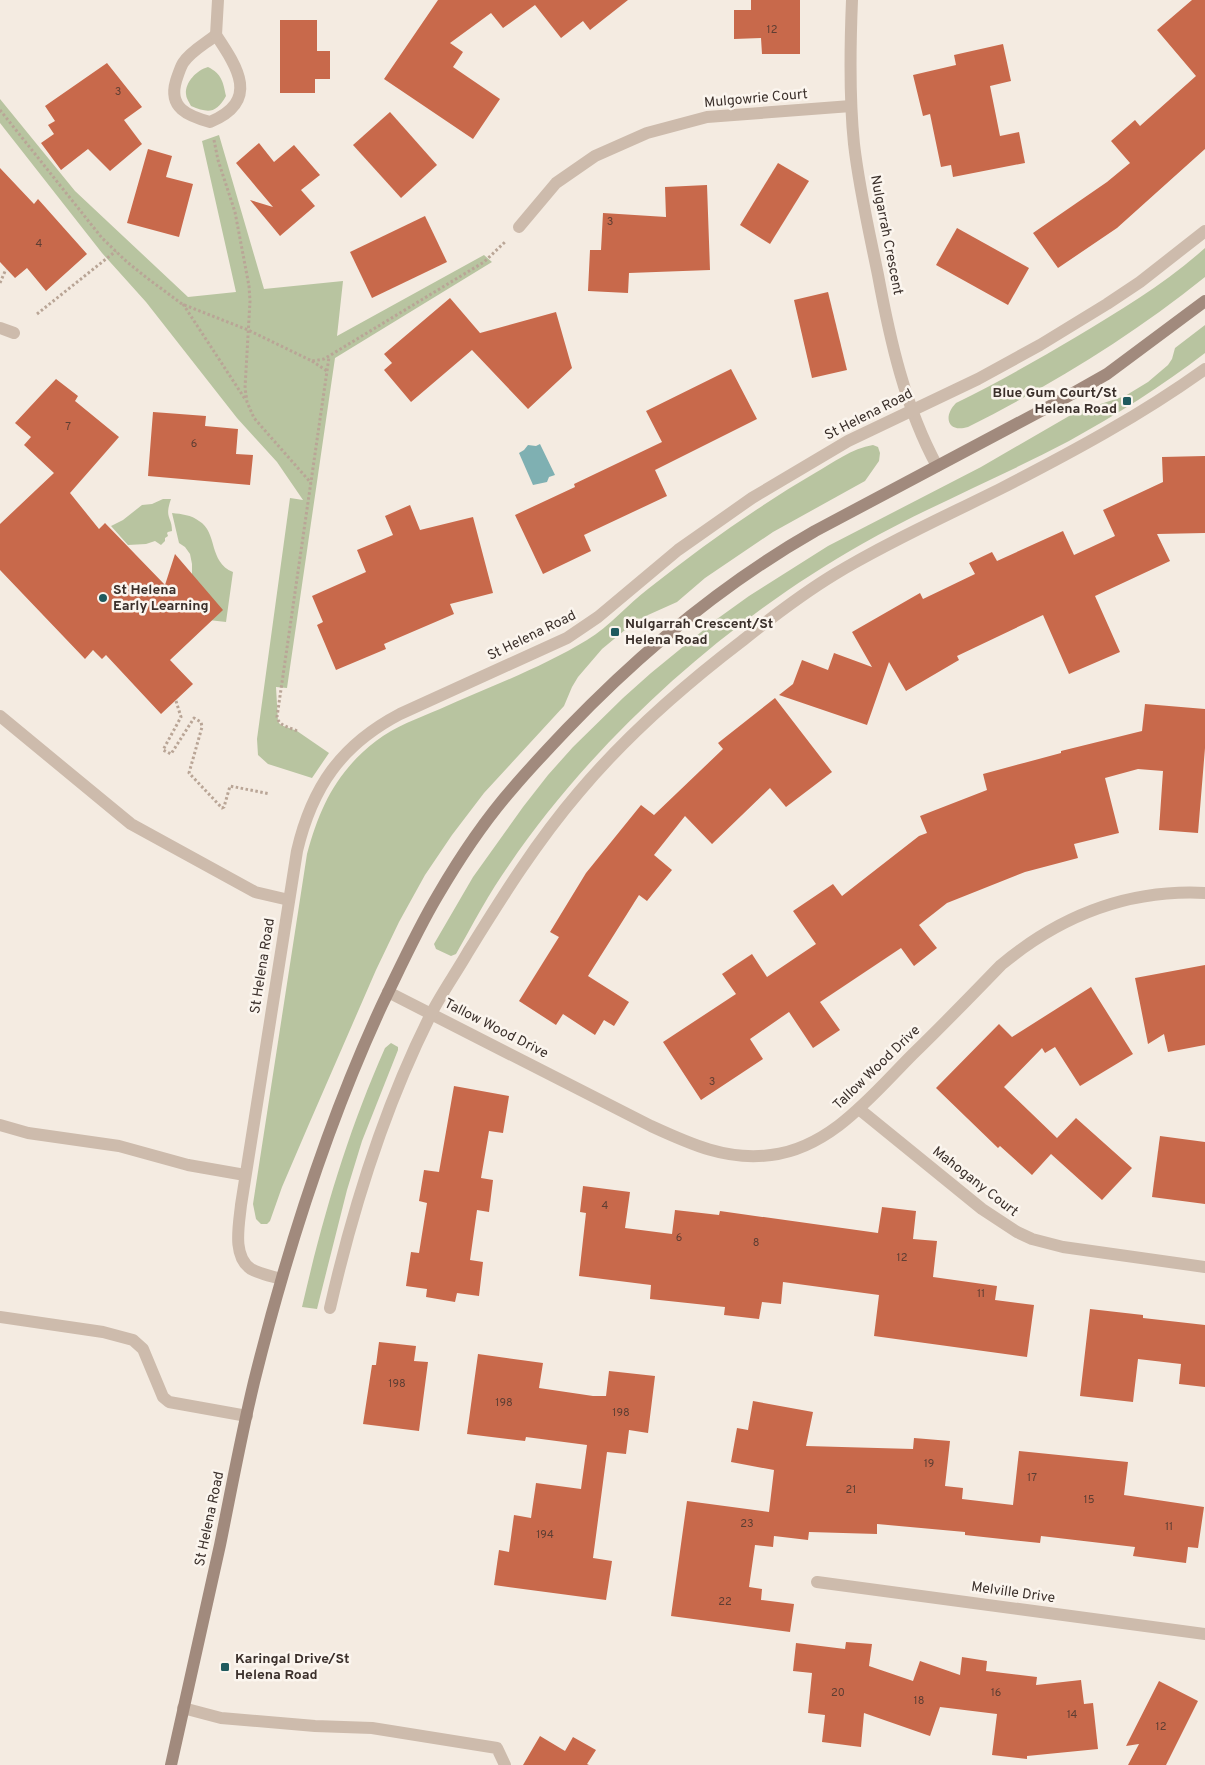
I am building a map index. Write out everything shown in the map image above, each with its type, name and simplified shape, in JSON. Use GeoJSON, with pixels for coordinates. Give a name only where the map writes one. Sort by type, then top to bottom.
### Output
{"type":"FeatureCollection","features":[{"type":"Feature","properties":{"kind":"main road","name":"St Helena Road"},"geometry":{"type":"LineString","coordinates":[[171,1765],[247,1416],[281,1279],[297,1224],[332,1125],[388,992],[420,925],[440,891],[485,825],[510,791],[598,697],[651,648],[715,596],[748,572],[815,530],[938,466],[1107,374],[1205,301]]}},
{"type":"Feature","properties":{"kind":"street"},"geometry":{"type":"LineString","coordinates":[[216,35],[194,51],[183,63],[174,88],[175,98],[180,108],[192,117],[210,122],[224,116],[232,107],[238,98],[241,86],[233,61],[216,35],[218,0]]}},
{"type":"Feature","properties":{"kind":"street","name":"Nulgarrah Crescent"},"geometry":{"type":"LineString","coordinates":[[852,0],[851,106],[854,144],[862,196],[880,289],[897,361],[912,410],[938,466]]}},
{"type":"Feature","properties":{"kind":"street","name":"Mulgowrie Court"},"geometry":{"type":"LineString","coordinates":[[519,227],[556,183],[595,156],[647,133],[707,117],[851,106]]}},
{"type":"Feature","properties":{"kind":"street","name":"St Helena Road"},"geometry":{"type":"LineString","coordinates":[[281,1279],[256,1272],[249,1268],[240,1252],[239,1227],[289,900],[302,828],[313,801],[339,760],[378,725],[567,638],[598,617],[678,550],[752,498],[848,441],[978,379],[1068,328],[1140,282],[1205,232]]}},
{"type":"Feature","properties":{"kind":"street"},"geometry":{"type":"LineString","coordinates":[[0,328],[14,332]]}},
{"type":"Feature","properties":{"kind":"street"},"geometry":{"type":"LineString","coordinates":[[330,1308],[347,1237],[376,1143],[431,1013],[500,900],[528,859],[579,792],[649,718],[704,670],[783,609],[834,575],[884,546],[1004,487],[1118,426],[1166,396],[1205,368]]}},
{"type":"Feature","properties":{"kind":"street"},"geometry":{"type":"LineString","coordinates":[[0,716],[131,824],[256,892],[289,900]]}},
{"type":"Feature","properties":{"kind":"street","name":"Tallow Wood Drive"},"geometry":{"type":"LineString","coordinates":[[388,992],[693,1146],[712,1152],[752,1156],[772,1155],[788,1151],[822,1136],[859,1109],[1001,965],[1045,933],[1100,907],[1127,900],[1160,893],[1205,893]]}},
{"type":"Feature","properties":{"kind":"street","name":"Mahogany Court"},"geometry":{"type":"LineString","coordinates":[[859,1109],[982,1209],[1032,1240],[1062,1247],[1205,1267]]}},
{"type":"Feature","properties":{"kind":"street"},"geometry":{"type":"LineString","coordinates":[[0,1125],[28,1132],[119,1146],[188,1165],[246,1174]]}},
{"type":"Feature","properties":{"kind":"street"},"geometry":{"type":"LineString","coordinates":[[0,1317],[103,1332],[133,1340],[143,1349],[164,1397],[169,1402],[247,1416]]}},
{"type":"Feature","properties":{"kind":"street","name":"Melville Drive"},"geometry":{"type":"LineString","coordinates":[[816,1582],[1205,1634]]}},
{"type":"Feature","properties":{"kind":"street"},"geometry":{"type":"LineString","coordinates":[[183,1708],[221,1718],[315,1726],[372,1728],[497,1748],[504,1765]]}},
{"type":"Feature","properties":{"kind":"path"},"geometry":{"type":"LineString","coordinates":[[0,110],[102,238],[127,262],[182,304],[248,330],[312,361],[328,371]]}},
{"type":"Feature","properties":{"kind":"path"},"geometry":{"type":"LineString","coordinates":[[210,122],[218,160],[236,212],[244,250],[250,301],[245,388],[247,402]]}},
{"type":"Feature","properties":{"kind":"path"},"geometry":{"type":"LineString","coordinates":[[312,361],[320,361],[329,356],[484,262],[497,252],[519,227]]}},
{"type":"Feature","properties":{"kind":"path"},"geometry":{"type":"LineString","coordinates":[[36,314],[116,251]]}},
{"type":"Feature","properties":{"kind":"path"},"geometry":{"type":"LineString","coordinates":[[0,284],[6,269]]}},
{"type":"Feature","properties":{"kind":"path"},"geometry":{"type":"LineString","coordinates":[[182,304],[247,402],[254,418],[312,484]]}},
{"type":"Feature","properties":{"kind":"path"},"geometry":{"type":"LineString","coordinates":[[297,731],[282,725],[278,722],[277,717],[329,356]]}},
{"type":"Feature","properties":{"kind":"path"},"geometry":{"type":"LineString","coordinates":[[176,700],[181,717],[164,750],[170,754],[194,718],[201,722],[202,727],[189,773],[222,808],[224,808],[230,786],[270,794]]}},
{"type":"Feature","properties":{"kind":"green space"},"geometry":{"type":"Polygon","coordinates":[[[208,67],[221,79],[226,96],[219,106],[207,111],[191,106],[186,90],[192,77],[208,67]]]}},
{"type":"Feature","properties":{"kind":"green space"},"geometry":{"type":"Polygon","coordinates":[[[0,99],[75,191],[188,297],[236,292],[202,141],[219,135],[264,289],[343,281],[337,336],[484,255],[492,262],[335,358],[287,688],[276,687],[278,722],[297,731],[329,753],[312,778],[268,764],[258,755],[257,739],[290,498],[303,500],[277,462],[237,418],[146,302],[102,253],[0,123],[0,99]]]}},
{"type":"Feature","properties":{"kind":"green space"},"geometry":{"type":"Polygon","coordinates":[[[1205,248],[1205,277],[1120,339],[1060,377],[968,427],[955,428],[949,422],[949,413],[956,403],[1017,371],[1110,317],[1143,296],[1205,248]]]}},
{"type":"Feature","properties":{"kind":"green space"},"geometry":{"type":"Polygon","coordinates":[[[1205,325],[1205,353],[1138,400],[1069,441],[862,544],[812,574],[763,608],[715,645],[623,727],[543,818],[509,865],[456,954],[451,956],[436,949],[434,944],[473,877],[548,775],[573,747],[623,698],[717,619],[749,596],[828,546],[981,467],[1076,412],[1125,396],[1148,382],[1168,365],[1175,348],[1205,325]]]}},
{"type":"Feature","properties":{"kind":"green space"},"geometry":{"type":"Polygon","coordinates":[[[873,445],[878,447],[880,453],[879,461],[865,481],[773,532],[705,578],[677,602],[648,615],[625,630],[602,649],[578,677],[564,706],[484,793],[425,875],[399,922],[309,1124],[282,1187],[270,1221],[267,1224],[261,1224],[256,1219],[253,1204],[307,854],[324,806],[331,792],[350,765],[376,741],[391,731],[533,668],[587,640],[668,573],[751,514],[843,456],[873,445]]]}},
{"type":"Feature","properties":{"kind":"green space"},"geometry":{"type":"Polygon","coordinates":[[[163,499],[171,499],[168,514],[172,531],[167,533],[168,536],[161,545],[155,541],[146,544],[128,545],[111,526],[123,520],[142,505],[152,504],[163,499]]]}},
{"type":"Feature","properties":{"kind":"green space"},"geometry":{"type":"Polygon","coordinates":[[[172,513],[193,517],[205,526],[220,561],[233,572],[226,622],[200,619],[190,554],[179,543],[172,513]]]}},
{"type":"Feature","properties":{"kind":"green space"},"geometry":{"type":"Polygon","coordinates":[[[391,1043],[398,1047],[398,1050],[362,1141],[347,1190],[317,1309],[302,1307],[318,1240],[337,1176],[371,1080],[385,1048],[391,1043]]]}},
{"type":"Feature","properties":{"kind":"water"},"geometry":{"type":"Polygon","coordinates":[[[540,444],[555,475],[549,477],[547,482],[533,485],[519,453],[528,445],[536,446],[540,444]]]}},
{"type":"Feature","properties":{"kind":"building"},"geometry":{"type":"Polygon","coordinates":[[[438,0],[628,0],[590,30],[583,21],[561,38],[535,5],[503,28],[491,13],[450,43],[463,52],[453,67],[500,99],[473,139],[384,79],[438,0]]]}},
{"type":"Feature","properties":{"kind":"building"},"geometry":{"type":"Polygon","coordinates":[[[751,0],[800,0],[800,54],[762,54],[761,38],[734,39],[734,10],[751,10],[751,0]]]}},
{"type":"Feature","properties":{"kind":"building"},"geometry":{"type":"Polygon","coordinates":[[[1192,0],[1205,0],[1205,149],[1117,228],[1058,268],[1033,233],[1107,182],[1130,163],[1111,141],[1135,120],[1140,126],[1196,76],[1157,30],[1192,0]]]}},
{"type":"Feature","properties":{"kind":"building"},"geometry":{"type":"Polygon","coordinates":[[[280,20],[317,20],[317,51],[330,51],[330,79],[315,79],[315,93],[280,93],[280,20]]]}},
{"type":"Feature","properties":{"kind":"building"},"geometry":{"type":"Polygon","coordinates":[[[1003,44],[1011,81],[990,86],[1000,136],[1019,132],[1025,163],[953,177],[951,165],[941,167],[930,114],[923,116],[913,75],[956,65],[954,55],[1003,44]]]}},
{"type":"Feature","properties":{"kind":"building"},"geometry":{"type":"Polygon","coordinates":[[[107,63],[142,107],[124,120],[142,144],[110,171],[88,149],[61,170],[41,143],[54,134],[48,125],[55,121],[45,106],[107,63]]]}},
{"type":"Feature","properties":{"kind":"building"},"geometry":{"type":"Polygon","coordinates":[[[390,112],[437,165],[401,198],[353,145],[390,112]]]}},
{"type":"Feature","properties":{"kind":"building"},"geometry":{"type":"Polygon","coordinates":[[[259,143],[274,162],[294,145],[320,175],[301,190],[315,206],[280,236],[250,200],[273,207],[236,163],[259,143]]]}},
{"type":"Feature","properties":{"kind":"building"},"geometry":{"type":"Polygon","coordinates":[[[148,149],[172,156],[166,177],[193,184],[179,237],[127,223],[148,149]]]}},
{"type":"Feature","properties":{"kind":"building"},"geometry":{"type":"Polygon","coordinates":[[[778,163],[809,181],[770,244],[740,225],[778,163]]]}},
{"type":"Feature","properties":{"kind":"building"},"geometry":{"type":"Polygon","coordinates":[[[0,168],[34,204],[38,199],[87,254],[46,291],[27,268],[15,278],[0,262],[0,168]]]}},
{"type":"Feature","properties":{"kind":"building"},"geometry":{"type":"Polygon","coordinates":[[[707,185],[710,270],[629,273],[628,293],[588,291],[590,250],[601,250],[603,213],[666,217],[665,187],[707,185]]]}},
{"type":"Feature","properties":{"kind":"building"},"geometry":{"type":"Polygon","coordinates":[[[425,216],[447,262],[372,298],[350,252],[425,216]]]}},
{"type":"Feature","properties":{"kind":"building"},"geometry":{"type":"Polygon","coordinates":[[[957,228],[1029,268],[1008,305],[936,265],[957,228]]]}},
{"type":"Feature","properties":{"kind":"building"},"geometry":{"type":"Polygon","coordinates":[[[828,292],[847,370],[812,378],[794,300],[828,292]]]}},
{"type":"Feature","properties":{"kind":"building"},"geometry":{"type":"Polygon","coordinates":[[[450,298],[480,333],[556,312],[572,368],[528,409],[472,350],[411,402],[384,370],[392,363],[384,354],[450,298]]]}},
{"type":"Feature","properties":{"kind":"building"},"geometry":{"type":"Polygon","coordinates":[[[731,369],[757,419],[655,470],[667,496],[584,535],[591,551],[543,574],[515,515],[575,487],[574,484],[662,442],[646,411],[731,369]]]}},
{"type":"Feature","properties":{"kind":"building","name":"St Helena Early Learning"},"geometry":{"type":"Polygon","coordinates":[[[56,379],[78,396],[75,401],[119,437],[70,493],[99,529],[105,523],[165,585],[175,554],[223,610],[170,660],[193,684],[161,714],[106,655],[102,659],[93,650],[85,659],[0,570],[0,524],[54,473],[24,445],[31,437],[15,423],[56,379]]]}},
{"type":"Feature","properties":{"kind":"building"},"geometry":{"type":"Polygon","coordinates":[[[153,412],[206,416],[205,426],[238,429],[236,454],[253,455],[250,485],[148,476],[153,412]]]}},
{"type":"Feature","properties":{"kind":"building"},"geometry":{"type":"Polygon","coordinates":[[[1205,456],[1205,533],[1157,534],[1170,561],[1095,596],[1120,652],[1069,674],[1043,615],[957,656],[959,660],[906,691],[889,662],[867,725],[779,695],[793,684],[802,660],[828,670],[834,653],[872,667],[852,632],[920,593],[923,599],[975,574],[969,563],[992,552],[997,561],[1063,531],[1074,555],[1115,536],[1103,510],[1163,482],[1162,457],[1205,456]]]}},
{"type":"Feature","properties":{"kind":"building"},"geometry":{"type":"Polygon","coordinates":[[[410,505],[420,530],[473,517],[493,593],[450,604],[454,614],[384,644],[386,649],[336,670],[317,625],[323,622],[312,596],[366,572],[357,550],[393,535],[385,516],[410,505]]]}},
{"type":"Feature","properties":{"kind":"building"},"geometry":{"type":"Polygon","coordinates":[[[775,698],[832,772],[786,807],[770,788],[712,844],[685,816],[654,855],[672,870],[647,901],[639,895],[588,976],[629,1002],[614,1026],[604,1020],[595,1035],[563,1014],[556,1025],[519,1001],[559,937],[550,932],[586,873],[641,805],[654,815],[723,749],[718,743],[775,698]]]}},
{"type":"Feature","properties":{"kind":"building"},"geometry":{"type":"Polygon","coordinates":[[[1145,704],[1205,709],[1205,748],[1198,833],[1159,830],[1163,771],[1138,769],[1105,778],[1119,833],[1074,844],[1078,858],[1025,872],[947,903],[919,925],[937,948],[914,966],[901,948],[820,1002],[840,1030],[813,1048],[789,1012],[750,1039],[763,1059],[701,1100],[663,1042],[736,994],[722,974],[752,954],[767,977],[816,944],[793,911],[833,884],[842,896],[919,836],[927,833],[920,816],[987,790],[983,774],[1061,753],[1061,751],[1142,731],[1145,704]]]}},
{"type":"Feature","properties":{"kind":"building"},"geometry":{"type":"Polygon","coordinates":[[[1205,965],[1205,1045],[1168,1052],[1164,1034],[1148,1044],[1135,978],[1205,965]]]}},
{"type":"Feature","properties":{"kind":"building"},"geometry":{"type":"Polygon","coordinates":[[[1091,987],[1133,1054],[1080,1086],[1055,1047],[1045,1053],[1042,1048],[1004,1087],[1057,1138],[1076,1118],[1132,1168],[1102,1200],[1051,1154],[1032,1175],[1000,1146],[998,1148],[936,1088],[999,1024],[1012,1037],[1091,987]]]}},
{"type":"Feature","properties":{"kind":"building"},"geometry":{"type":"Polygon","coordinates":[[[454,1086],[509,1096],[503,1133],[489,1131],[481,1178],[493,1180],[489,1212],[477,1210],[470,1260],[483,1262],[479,1296],[457,1293],[455,1302],[426,1297],[427,1289],[406,1286],[411,1252],[419,1253],[427,1203],[419,1201],[424,1170],[439,1172],[454,1086]]]}},
{"type":"Feature","properties":{"kind":"building"},"geometry":{"type":"Polygon","coordinates":[[[1160,1136],[1205,1142],[1205,1204],[1152,1197],[1160,1136]]]}},
{"type":"Feature","properties":{"kind":"building"},"geometry":{"type":"Polygon","coordinates":[[[583,1186],[630,1192],[625,1228],[672,1234],[675,1210],[719,1215],[720,1211],[878,1233],[882,1207],[916,1211],[913,1239],[937,1241],[933,1277],[997,1286],[995,1300],[1034,1305],[1027,1357],[874,1336],[879,1295],[783,1282],[781,1304],[762,1302],[759,1319],[724,1315],[725,1307],[650,1299],[651,1285],[579,1276],[586,1213],[580,1212],[583,1186]]]}},
{"type":"Feature","properties":{"kind":"building"},"geometry":{"type":"Polygon","coordinates":[[[1090,1309],[1143,1315],[1143,1318],[1205,1325],[1205,1387],[1179,1384],[1181,1364],[1138,1359],[1133,1402],[1080,1396],[1090,1309]]]}},
{"type":"Feature","properties":{"kind":"building"},"geometry":{"type":"Polygon","coordinates":[[[379,1342],[416,1346],[414,1361],[428,1362],[419,1431],[363,1424],[372,1365],[376,1365],[379,1342]]]}},
{"type":"Feature","properties":{"kind":"building"},"geometry":{"type":"Polygon","coordinates":[[[478,1354],[543,1363],[539,1388],[593,1396],[606,1396],[609,1371],[655,1376],[648,1433],[629,1430],[626,1454],[607,1452],[593,1558],[612,1561],[606,1600],[494,1585],[499,1550],[509,1552],[514,1515],[531,1518],[536,1483],[581,1489],[587,1445],[526,1437],[525,1441],[467,1434],[478,1354]]]}},
{"type":"Feature","properties":{"kind":"building"},"geometry":{"type":"Polygon","coordinates":[[[753,1401],[813,1412],[806,1446],[913,1449],[914,1438],[950,1441],[945,1486],[963,1488],[962,1499],[1013,1505],[1019,1451],[1128,1462],[1124,1495],[1204,1507],[1198,1548],[1188,1547],[1186,1563],[1133,1556],[1135,1547],[1041,1536],[1040,1543],[965,1535],[965,1532],[877,1524],[877,1534],[809,1532],[808,1540],[774,1536],[773,1547],[755,1545],[749,1587],[762,1589],[761,1600],[794,1604],[790,1632],[671,1616],[687,1501],[769,1512],[774,1470],[731,1462],[737,1428],[748,1430],[753,1401]]]}},
{"type":"Feature","properties":{"kind":"building"},"geometry":{"type":"Polygon","coordinates":[[[846,1642],[872,1644],[869,1666],[913,1681],[920,1661],[960,1675],[962,1657],[987,1661],[986,1671],[1037,1677],[1036,1685],[1081,1680],[1084,1704],[1093,1703],[1098,1749],[1027,1756],[1027,1759],[992,1755],[997,1714],[940,1707],[930,1736],[864,1713],[861,1747],[822,1742],[825,1715],[808,1713],[812,1673],[793,1671],[796,1643],[845,1649],[846,1642]]]}},
{"type":"Feature","properties":{"kind":"building"},"geometry":{"type":"Polygon","coordinates":[[[1159,1681],[1198,1701],[1166,1765],[1128,1765],[1139,1744],[1126,1746],[1159,1681]]]}},
{"type":"Feature","properties":{"kind":"building"},"geometry":{"type":"Polygon","coordinates":[[[540,1736],[565,1751],[573,1737],[596,1750],[587,1764],[589,1765],[523,1765],[540,1736]]]}},
{"type":"Feature","properties":{"kind":"place","name":"Blue Gum Court/St Helena Road"},"geometry":{"type":"Point","coordinates":[1127,401]}},
{"type":"Feature","properties":{"kind":"place","name":"St Helena Early Learning"},"geometry":{"type":"Point","coordinates":[103,598]}},
{"type":"Feature","properties":{"kind":"place","name":"Nulgarrah Crescent/St Helena Road"},"geometry":{"type":"Point","coordinates":[615,632]}},
{"type":"Feature","properties":{"kind":"place","name":"Karingal Drive/St Helena Road"},"geometry":{"type":"Point","coordinates":[225,1667]}}]}
